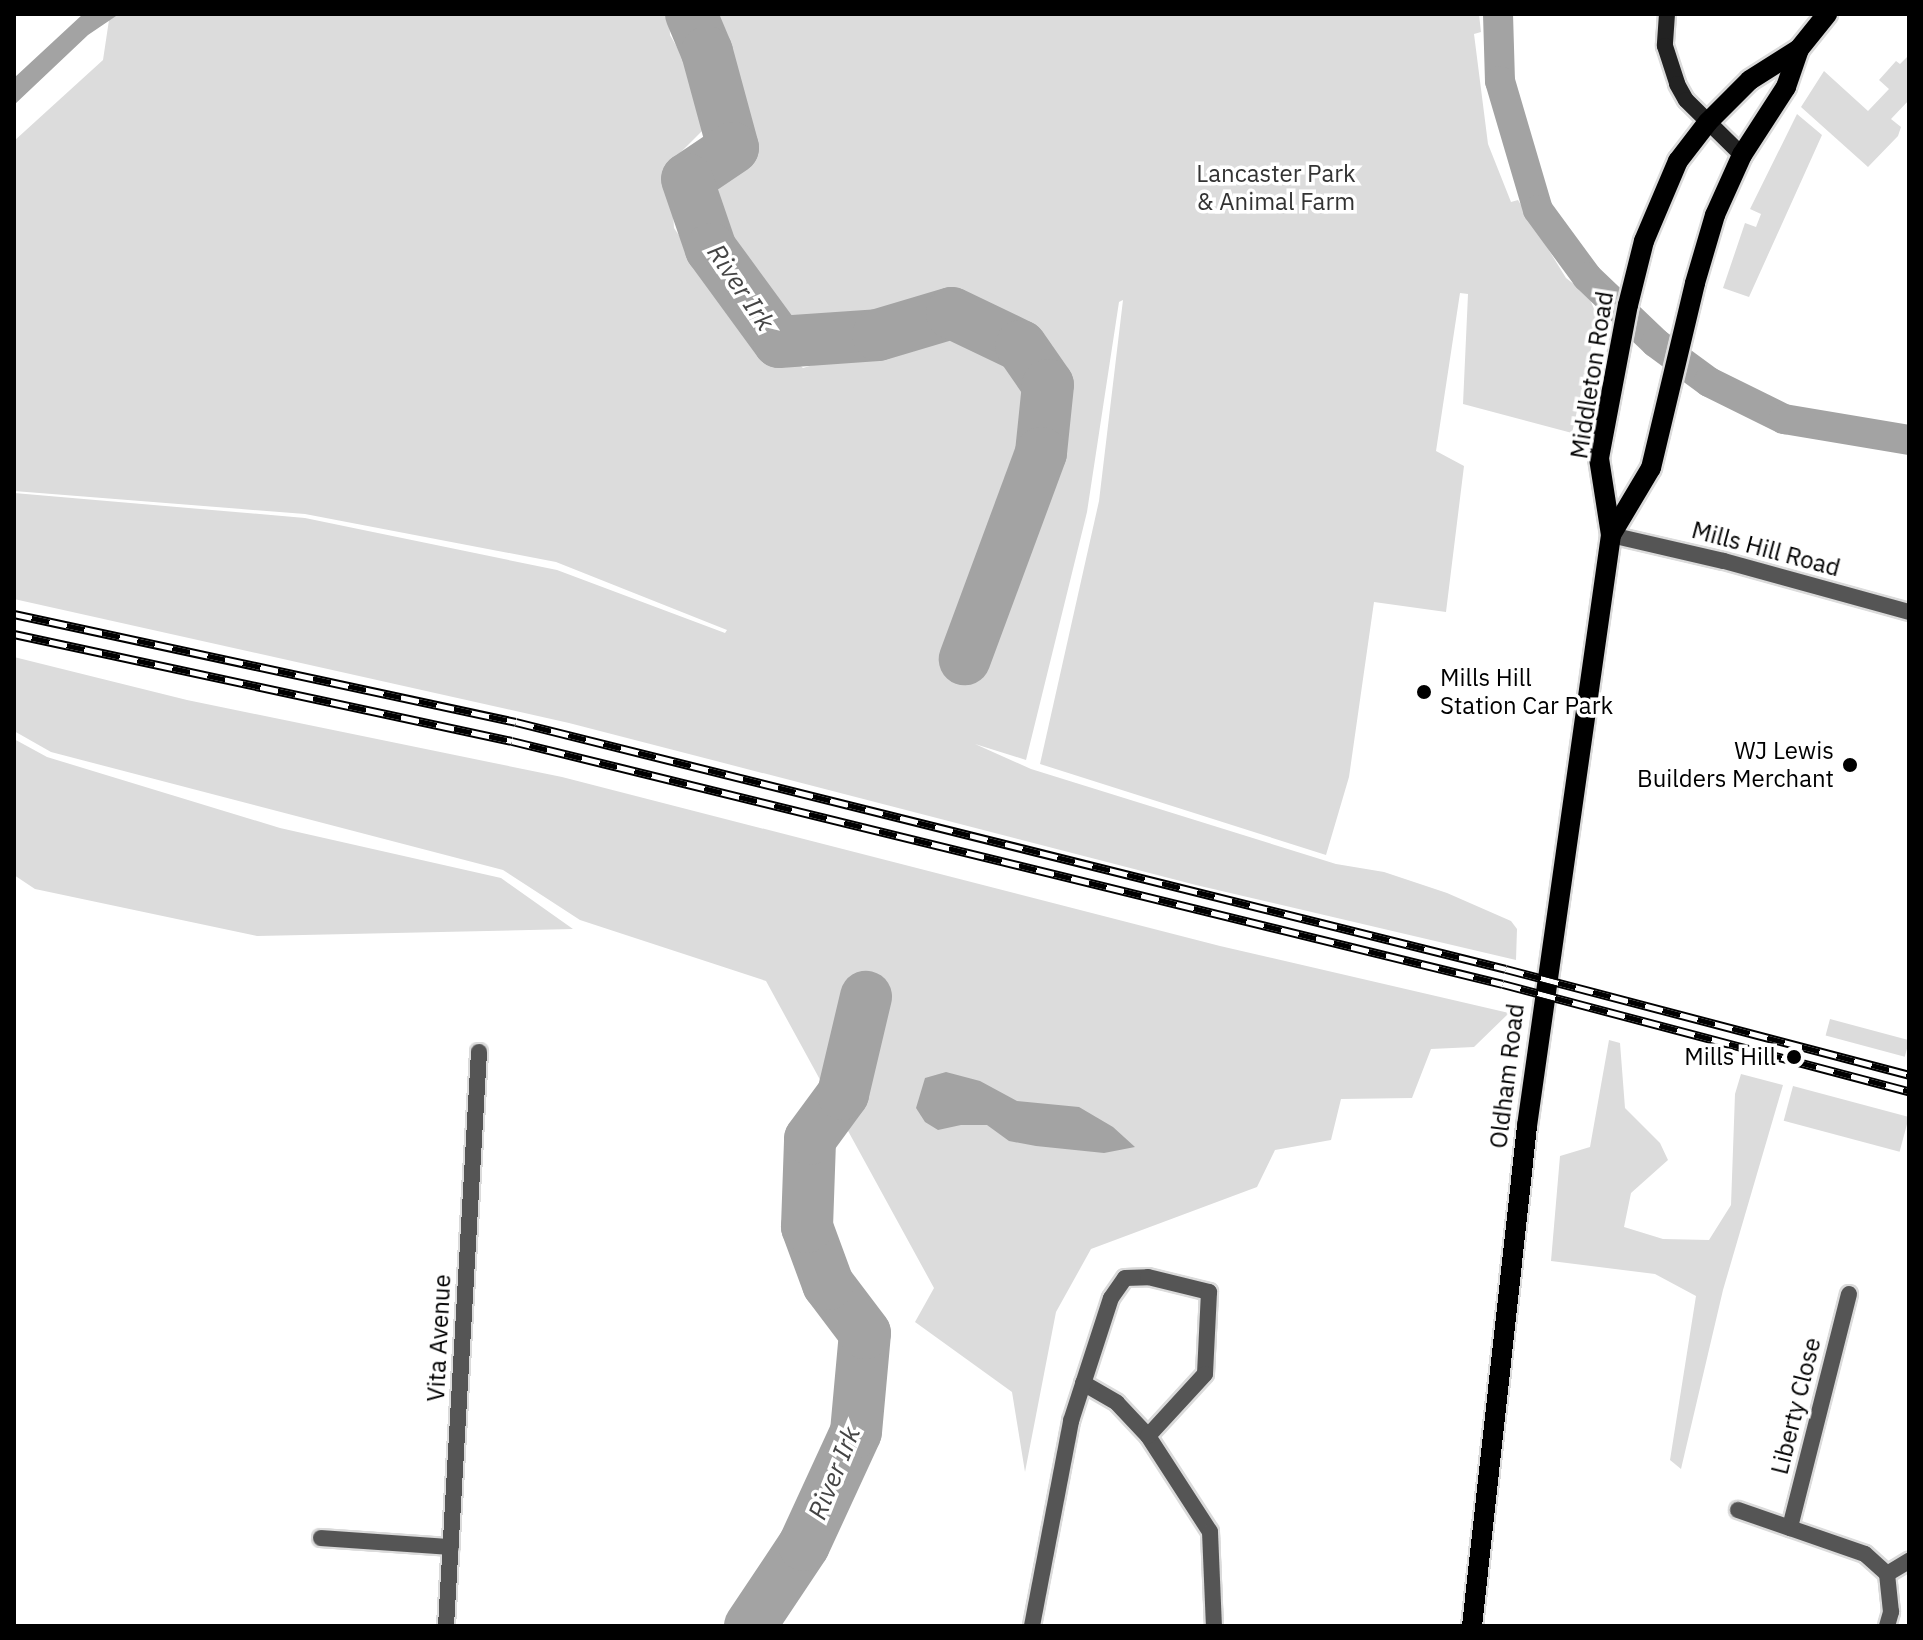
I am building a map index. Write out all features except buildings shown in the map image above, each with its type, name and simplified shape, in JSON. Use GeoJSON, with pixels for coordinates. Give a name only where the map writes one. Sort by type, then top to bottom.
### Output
{"type":"FeatureCollection","features":[{"type":"Feature","properties":{"kind":"main road"},"geometry":{"type":"LineString","coordinates":[[1667,14],[1665,46],[1672,73],[1686,100],[1742,155]]}},
{"type":"Feature","properties":{"kind":"main road","name":"Middleton Road"},"geometry":{"type":"LineString","coordinates":[[1611,535],[1651,468],[1668,388],[1715,215],[1742,155],[1786,87],[1799,49],[1827,14]]}},
{"type":"Feature","properties":{"kind":"main road","name":"Middleton Road"},"geometry":{"type":"LineString","coordinates":[[1611,535],[1599,458],[1644,241],[1678,161],[1708,122],[1759,72],[1799,49]]}},
{"type":"Feature","properties":{"kind":"main road","name":"Oldham Road"},"geometry":{"type":"LineString","coordinates":[[1472,1626],[1527,1126],[1611,535]]}},
{"type":"Feature","properties":{"kind":"street","name":"Mills Hill Road"},"geometry":{"type":"LineString","coordinates":[[1611,535],[1724,561],[1909,612]]}},
{"type":"Feature","properties":{"kind":"street","name":"Vita Avenue"},"geometry":{"type":"LineString","coordinates":[[446,1626],[479,1052]]}},
{"type":"Feature","properties":{"kind":"street"},"geometry":{"type":"LineString","coordinates":[[1032,1626],[1071,1421],[1111,1298],[1125,1278],[1148,1277],[1209,1292],[1205,1374],[1148,1436]]}},
{"type":"Feature","properties":{"kind":"street","name":"Liberty Close"},"geometry":{"type":"LineString","coordinates":[[1790,1528],[1849,1294]]}},
{"type":"Feature","properties":{"kind":"street"},"geometry":{"type":"LineString","coordinates":[[1083,1383],[1117,1403],[1148,1436],[1210,1532],[1214,1626]]}},
{"type":"Feature","properties":{"kind":"street"},"geometry":{"type":"LineString","coordinates":[[1738,1510],[1865,1554],[1887,1574],[1891,1612],[1887,1626]]}},
{"type":"Feature","properties":{"kind":"street"},"geometry":{"type":"LineString","coordinates":[[321,1538],[451,1547]]}},
{"type":"Feature","properties":{"kind":"street"},"geometry":{"type":"LineString","coordinates":[[1887,1574],[1909,1561]]}},
{"type":"Feature","properties":{"kind":"green space","name":"Lancaster Park & Animal Farm"},"geometry":{"type":"Polygon","coordinates":[[[119,14],[669,14],[670,35],[705,96],[703,130],[670,163],[674,228],[721,298],[803,368],[837,358],[818,344],[818,329],[781,323],[717,245],[700,185],[739,149],[719,53],[698,14],[1479,14],[1481,32],[1474,34],[1488,144],[1511,202],[1518,200],[1566,278],[1588,295],[1598,318],[1572,433],[1463,404],[1468,294],[1460,293],[1436,451],[1464,466],[1446,612],[1374,602],[1349,777],[1326,855],[1040,764],[1099,501],[1123,300],[1119,302],[1087,512],[1026,760],[975,744],[1031,769],[1336,864],[1384,872],[1447,893],[1511,921],[1517,929],[1516,960],[1196,885],[569,723],[14,599],[14,493],[305,518],[557,570],[725,633],[727,630],[556,562],[305,514],[14,491],[14,141],[103,60],[109,20],[119,14]]]}},
{"type":"Feature","properties":{"kind":"green space"},"geometry":{"type":"Polygon","coordinates":[[[1909,55],[1909,100],[1891,119],[1901,127],[1898,136],[1868,167],[1801,107],[1824,71],[1868,111],[1889,89],[1879,80],[1896,61],[1900,64],[1909,55]]]}},
{"type":"Feature","properties":{"kind":"green space"},"geometry":{"type":"Polygon","coordinates":[[[1797,114],[1822,135],[1749,297],[1723,288],[1745,223],[1756,227],[1761,214],[1750,209],[1797,114]]]}},
{"type":"Feature","properties":{"kind":"green space"},"geometry":{"type":"Polygon","coordinates":[[[14,657],[187,700],[562,777],[1220,946],[1509,1013],[1474,1047],[1431,1049],[1412,1098],[1341,1099],[1331,1140],[1275,1150],[1257,1187],[1091,1249],[1056,1312],[1025,1472],[1012,1392],[915,1322],[934,1288],[766,981],[580,920],[503,870],[51,752],[14,731],[14,657]]]}},
{"type":"Feature","properties":{"kind":"green space"},"geometry":{"type":"Polygon","coordinates":[[[14,739],[47,757],[280,828],[501,878],[573,929],[257,936],[35,889],[14,875],[14,739]]]}},
{"type":"Feature","properties":{"kind":"green space"},"geometry":{"type":"Polygon","coordinates":[[[1830,1019],[1909,1040],[1905,1057],[1826,1035],[1830,1019]]]}},
{"type":"Feature","properties":{"kind":"green space"},"geometry":{"type":"Polygon","coordinates":[[[1609,1040],[1620,1043],[1625,1108],[1660,1143],[1668,1160],[1631,1193],[1624,1227],[1663,1239],[1709,1240],[1731,1205],[1735,1094],[1741,1074],[1783,1085],[1723,1290],[1681,1469],[1670,1460],[1696,1296],[1655,1274],[1551,1261],[1560,1156],[1590,1147],[1609,1040]]]}},
{"type":"Feature","properties":{"kind":"green space"},"geometry":{"type":"Polygon","coordinates":[[[1793,1086],[1909,1117],[1900,1152],[1784,1121],[1793,1086]]]}},
{"type":"Feature","properties":{"kind":"shaded area"},"geometry":{"type":"Polygon","coordinates":[[[83,14],[119,14],[88,35],[14,105],[14,78],[83,14]]]}},
{"type":"Feature","properties":{"kind":"shaded area"},"geometry":{"type":"Polygon","coordinates":[[[946,1072],[980,1081],[1017,1101],[1079,1107],[1113,1127],[1135,1147],[1104,1153],[1036,1146],[1009,1141],[987,1125],[961,1125],[938,1130],[925,1122],[916,1108],[925,1078],[946,1072]]]}},
{"type":"Feature","properties":{"kind":"waterway","name":"River Irk"},"geometry":{"type":"LineString","coordinates":[[691,14],[707,52],[733,148],[687,179],[711,249],[779,342],[878,335],[952,313],[1021,346],[1048,385],[1041,453],[965,659]]}},
{"type":"Feature","properties":{"kind":"waterway"},"geometry":{"type":"LineString","coordinates":[[1498,14],[1500,81],[1538,210],[1587,277],[1656,343],[1709,382],[1784,419],[1909,440]]}},
{"type":"Feature","properties":{"kind":"waterway","name":"River Irk"},"geometry":{"type":"LineString","coordinates":[[750,1626],[804,1545],[856,1432],[865,1333],[828,1284],[807,1227],[810,1139],[843,1094],[866,997]]}},
{"type":"Feature","properties":{"kind":"railway"},"geometry":{"type":"LineString","coordinates":[[14,614],[516,722],[1506,969],[1909,1075]]}},
{"type":"Feature","properties":{"kind":"railway"},"geometry":{"type":"LineString","coordinates":[[14,634],[512,741],[1503,984],[1909,1091]]}},
{"type":"Feature","properties":{"kind":"place","name":"Mills Hill Station Car Park"},"geometry":{"type":"Point","coordinates":[1424,692]}},
{"type":"Feature","properties":{"kind":"place","name":"WJ Lewis Builders Merchant"},"geometry":{"type":"Point","coordinates":[1850,765]}},
{"type":"Feature","properties":{"kind":"place","name":"Mills Hill"},"geometry":{"type":"Point","coordinates":[1794,1057]}}]}
